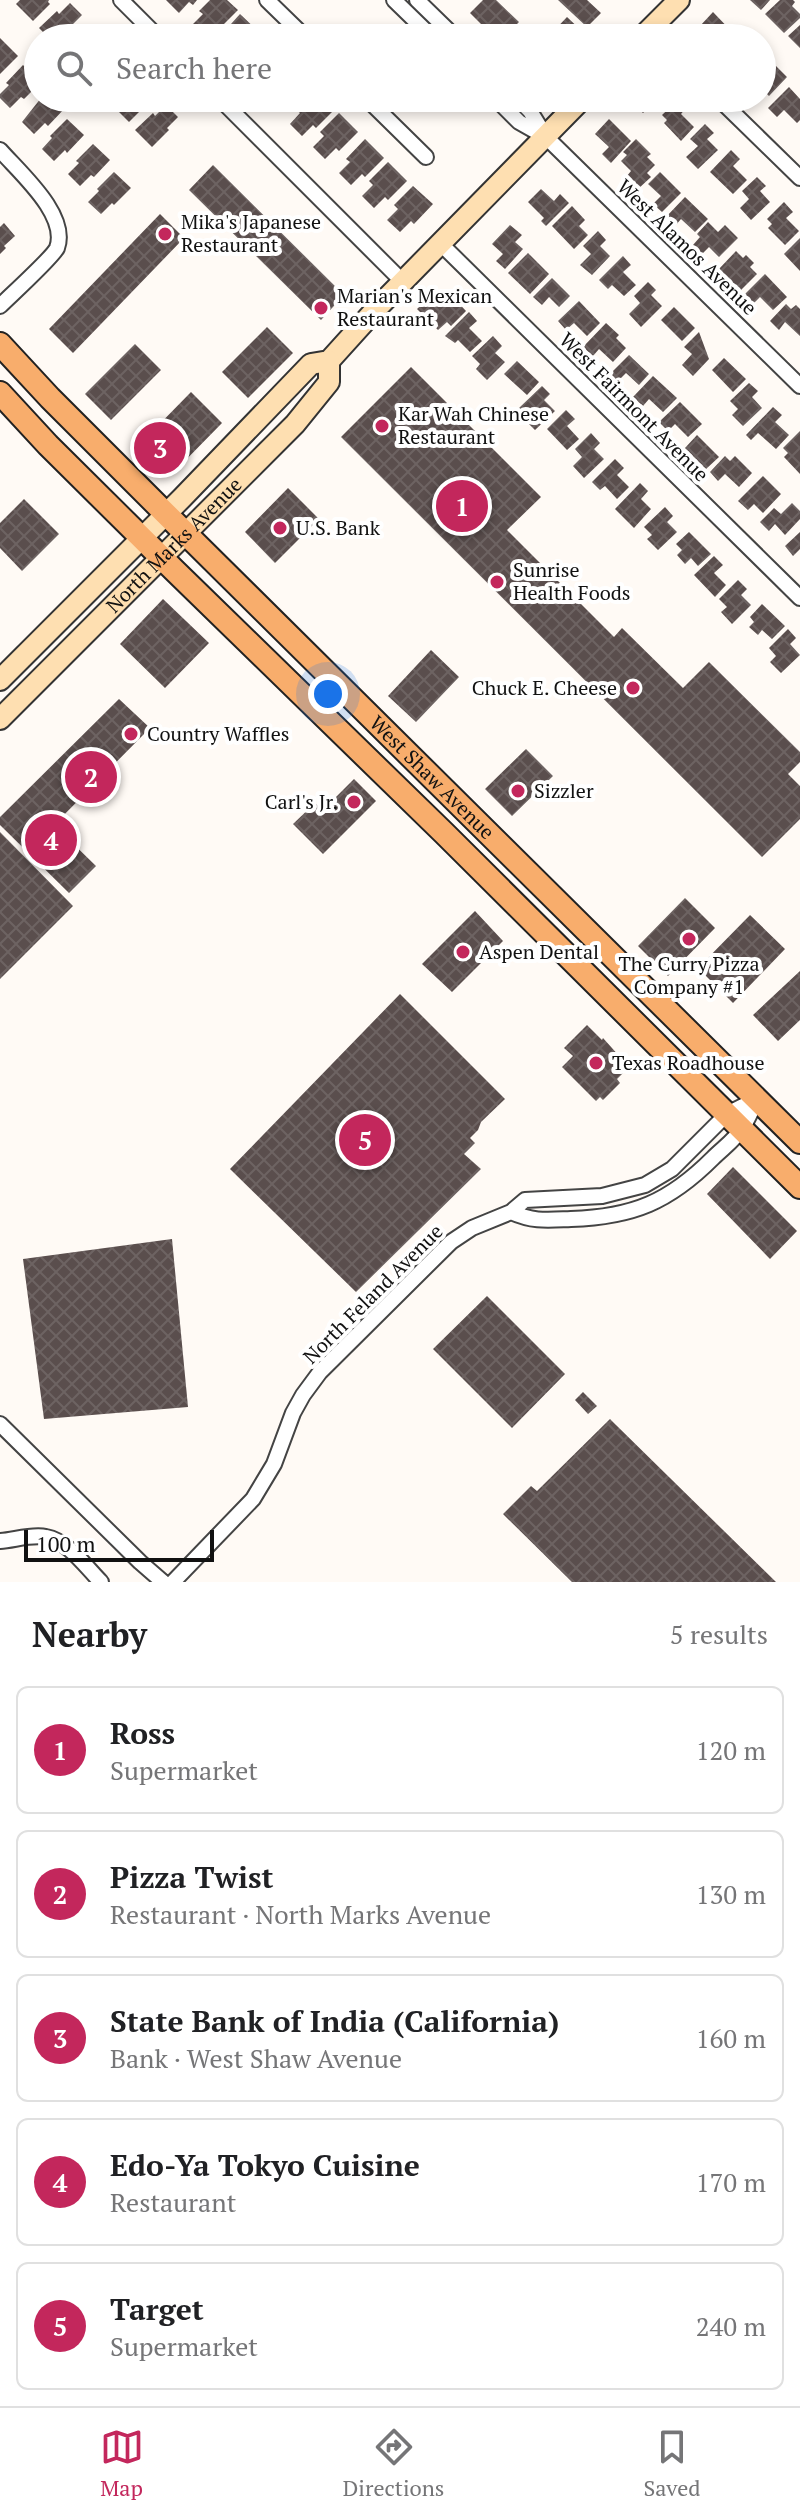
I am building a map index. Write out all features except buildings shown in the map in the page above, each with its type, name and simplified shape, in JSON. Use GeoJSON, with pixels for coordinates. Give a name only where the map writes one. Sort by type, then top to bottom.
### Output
{"type":"FeatureCollection","features":[{"type":"Feature","properties":{"kind":"main road"},"geometry":{"type":"LineString","coordinates":[[658,24],[679,0]]}},
{"type":"Feature","properties":{"kind":"main road","name":"North Marks Avenue"},"geometry":{"type":"LineString","coordinates":[[5,675],[311,364],[329,361],[570,112]]}},
{"type":"Feature","properties":{"kind":"main road","name":"West Shaw Avenue"},"geometry":{"type":"LineString","coordinates":[[0,344],[186,535],[800,1142]]}},
{"type":"Feature","properties":{"kind":"main road","name":"North Marks Avenue"},"geometry":{"type":"LineString","coordinates":[[0,719],[163,559],[304,413],[329,382],[329,361]]}},
{"type":"Feature","properties":{"kind":"main road","name":"West Shaw Avenue"},"geometry":{"type":"LineString","coordinates":[[0,393],[48,445],[800,1187]]}},
{"type":"Feature","properties":{"kind":"main road"},"geometry":{"type":"LineString","coordinates":[[0,698],[9,685],[5,675]]}},
{"type":"Feature","properties":{"kind":"main road"},"geometry":{"type":"LineString","coordinates":[[293,687],[367,737],[485,852],[495,857],[507,853]]}},
{"type":"Feature","properties":{"kind":"main road"},"geometry":{"type":"LineString","coordinates":[[479,868],[491,866],[504,871],[592,957],[614,959]]}},
{"type":"Feature","properties":{"kind":"street"},"geometry":{"type":"LineString","coordinates":[[121,0],[145,24]]}},
{"type":"Feature","properties":{"kind":"street"},"geometry":{"type":"LineString","coordinates":[[394,0],[419,24]]}},
{"type":"Feature","properties":{"kind":"street"},"geometry":{"type":"LineString","coordinates":[[417,0],[442,24]]}},
{"type":"Feature","properties":{"kind":"street"},"geometry":{"type":"LineString","coordinates":[[272,2],[293,24]]}},
{"type":"Feature","properties":{"kind":"street"},"geometry":{"type":"LineString","coordinates":[[233,112],[403,282]]}},
{"type":"Feature","properties":{"kind":"street"},"geometry":{"type":"LineString","coordinates":[[380,112],[426,157]]}},
{"type":"Feature","properties":{"kind":"street","name":"West Alamos Avenue"},"geometry":{"type":"LineString","coordinates":[[509,112],[519,122],[546,137]]}},
{"type":"Feature","properties":{"kind":"street","name":"West Alamos Avenue"},"geometry":{"type":"LineString","coordinates":[[531,112],[546,137],[800,386]]}},
{"type":"Feature","properties":{"kind":"street"},"geometry":{"type":"LineString","coordinates":[[732,112],[800,178]]}},
{"type":"Feature","properties":{"kind":"street"},"geometry":{"type":"LineString","coordinates":[[0,150],[50,208],[59,227],[56,249],[0,306]]}},
{"type":"Feature","properties":{"kind":"street","name":"West Fairmont Avenue"},"geometry":{"type":"LineString","coordinates":[[441,244],[800,598]]}},
{"type":"Feature","properties":{"kind":"street","name":"North Feland Avenue"},"geometry":{"type":"LineString","coordinates":[[511,1212],[531,1221],[593,1219],[639,1210],[687,1183],[757,1099]]}},
{"type":"Feature","properties":{"kind":"street","name":"North Feland Avenue"},"geometry":{"type":"LineString","coordinates":[[173,1582],[239,1515],[259,1490],[274,1464],[293,1413],[320,1372],[451,1242],[472,1228],[511,1212],[525,1200],[602,1196],[645,1185],[735,1122]]}},
{"type":"Feature","properties":{"kind":"street"},"geometry":{"type":"LineString","coordinates":[[2,1430],[163,1582]]}},
{"type":"Feature","properties":{"kind":"street"},"geometry":{"type":"LineString","coordinates":[[0,1541],[43,1536],[54,1540],[68,1549],[101,1582]]}},
{"type":"Feature","properties":{"kind":"place","name":"Mika's Japanese Restaurant"},"geometry":{"type":"Point","coordinates":[165,234]}},
{"type":"Feature","properties":{"kind":"place","name":"Marian's Mexican Restaurant"},"geometry":{"type":"Point","coordinates":[321,308]}},
{"type":"Feature","properties":{"kind":"place","name":"Kar Wah Chinese Restaurant"},"geometry":{"type":"Point","coordinates":[382,426]}},
{"type":"Feature","properties":{"kind":"place","name":"State Bank of India (California)"},"geometry":{"type":"Point","coordinates":[160,448]}},
{"type":"Feature","properties":{"kind":"place","name":"Ross"},"geometry":{"type":"Point","coordinates":[462,506]}},
{"type":"Feature","properties":{"kind":"place","name":"U.S. Bank"},"geometry":{"type":"Point","coordinates":[280,528]}},
{"type":"Feature","properties":{"kind":"place","name":"Sunrise Health Foods"},"geometry":{"type":"Point","coordinates":[497,582]}},
{"type":"Feature","properties":{"kind":"place","name":"Chuck E. Cheese"},"geometry":{"type":"Point","coordinates":[633,688]}},
{"type":"Feature","properties":{"kind":"place","name":"Country Waffles"},"geometry":{"type":"Point","coordinates":[131,734]}},
{"type":"Feature","properties":{"kind":"place","name":"Pizza Twist"},"geometry":{"type":"Point","coordinates":[91,777]}},
{"type":"Feature","properties":{"kind":"place","name":"Sizzler"},"geometry":{"type":"Point","coordinates":[518,791]}},
{"type":"Feature","properties":{"kind":"place","name":"Carl's Jr."},"geometry":{"type":"Point","coordinates":[354,802]}},
{"type":"Feature","properties":{"kind":"place","name":"Edo-Ya Tokyo Cuisine"},"geometry":{"type":"Point","coordinates":[51,840]}},
{"type":"Feature","properties":{"kind":"place","name":"The Curry Pizza Company #1"},"geometry":{"type":"Point","coordinates":[689,939]}},
{"type":"Feature","properties":{"kind":"place","name":"Aspen Dental"},"geometry":{"type":"Point","coordinates":[463,952]}},
{"type":"Feature","properties":{"kind":"place","name":"Texas Roadhouse"},"geometry":{"type":"Point","coordinates":[596,1063]}},
{"type":"Feature","properties":{"kind":"place","name":"Target"},"geometry":{"type":"Point","coordinates":[365,1140]}}]}
